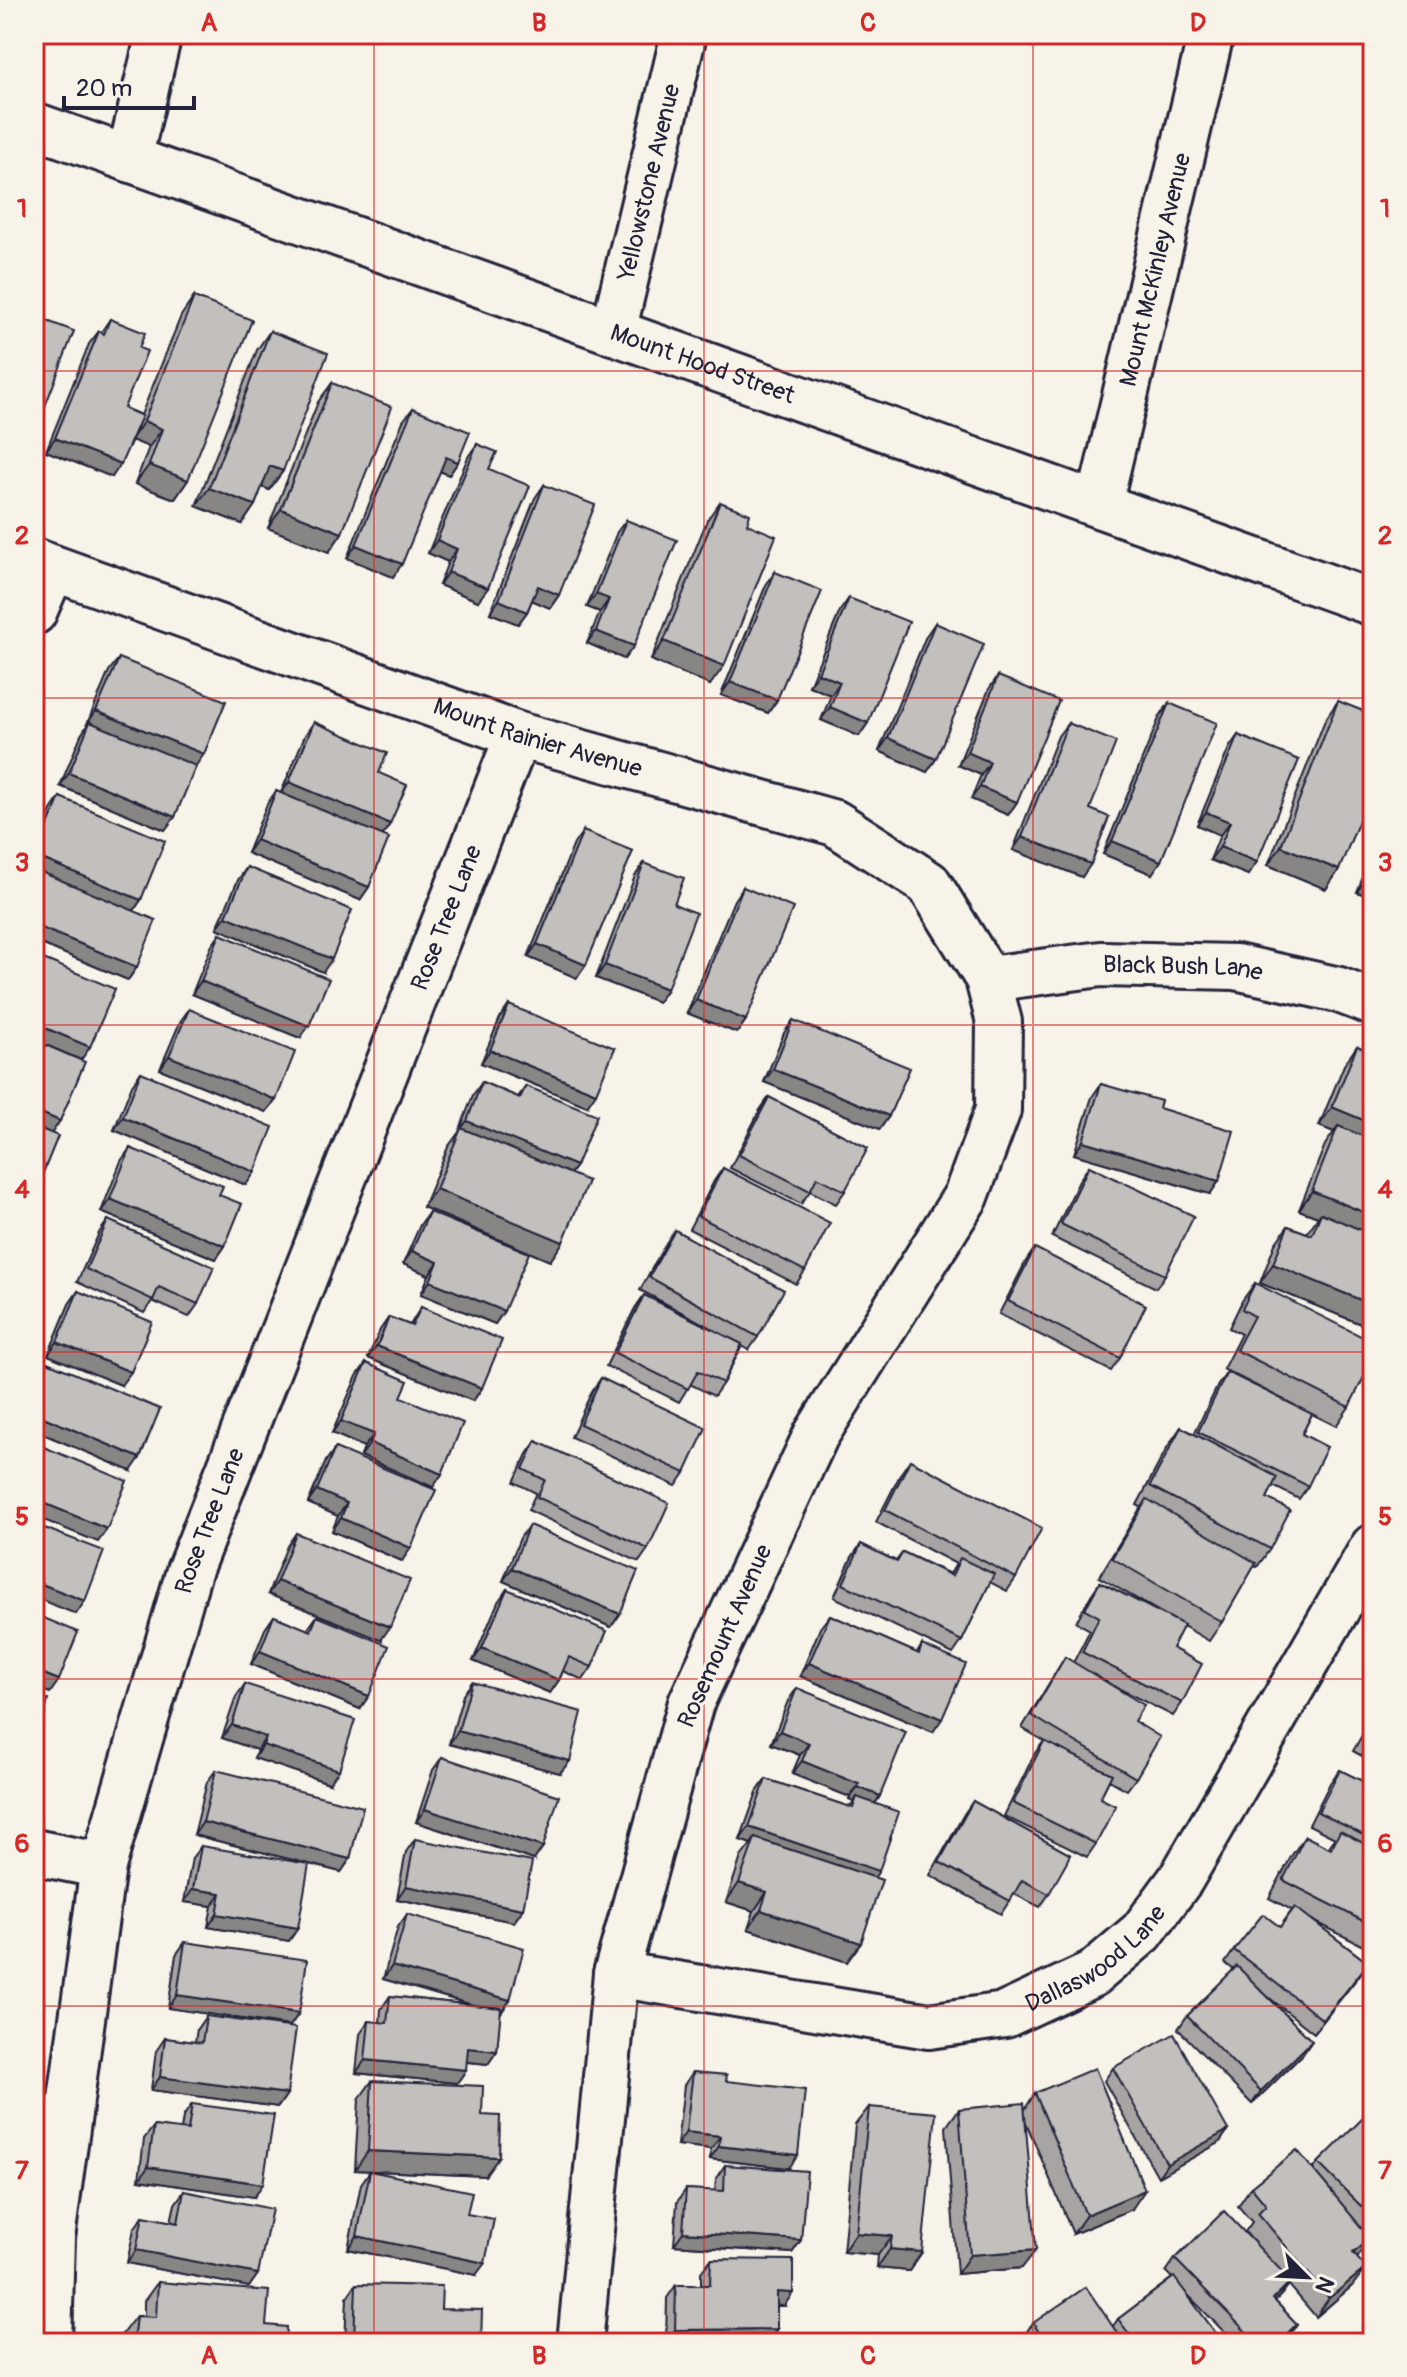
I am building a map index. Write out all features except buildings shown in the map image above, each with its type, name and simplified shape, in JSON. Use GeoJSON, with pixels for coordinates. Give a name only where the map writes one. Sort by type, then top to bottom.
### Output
{"type":"FeatureCollection","features":[{"type":"Feature","properties":{"kind":"street"},"geometry":{"type":"LineString","coordinates":[[129,159],[159,34]]}},
{"type":"Feature","properties":{"kind":"street","name":"Yellowstone Avenue"},"geometry":{"type":"LineString","coordinates":[[613,332],[684,34]]}},
{"type":"Feature","properties":{"kind":"street","name":"Mount McKinley Avenue"},"geometry":{"type":"LineString","coordinates":[[1099,505],[1211,34]]}},
{"type":"Feature","properties":{"kind":"street","name":"Mount Hood Street"},"geometry":{"type":"LineString","coordinates":[[34,125],[1373,603]]}},
{"type":"Feature","properties":{"kind":"street"},"geometry":{"type":"LineString","coordinates":[[34,612],[43,564]]}},
{"type":"Feature","properties":{"kind":"street","name":"Mount Rainier Avenue"},"geometry":{"type":"LineString","coordinates":[[43,564],[518,735],[835,823],[929,884],[988,979]]}},
{"type":"Feature","properties":{"kind":"street","name":"Rose Tree Lane"},"geometry":{"type":"LineString","coordinates":[[49,2343],[52,2238],[103,1866],[189,1571],[518,735]]}},
{"type":"Feature","properties":{"kind":"street","name":"Black Bush Lane"},"geometry":{"type":"LineString","coordinates":[[988,979],[1101,964],[1236,967],[1339,990],[1373,1003]]}},
{"type":"Feature","properties":{"kind":"street","name":"Rosemount Avenue"},"geometry":{"type":"LineString","coordinates":[[580,2343],[616,1974],[691,1703],[816,1435],[966,1196],[998,1110],[999,1022],[988,979]]}},
{"type":"Feature","properties":{"kind":"street","name":"Dallaswood Lane"},"geometry":{"type":"LineString","coordinates":[[616,1974],[929,2026],[1005,2015],[1093,1974],[1142,1932],[1181,1879],[1373,1547]]}},
{"type":"Feature","properties":{"kind":"street"},"geometry":{"type":"LineString","coordinates":[[34,1852],[103,1866]]}}]}
